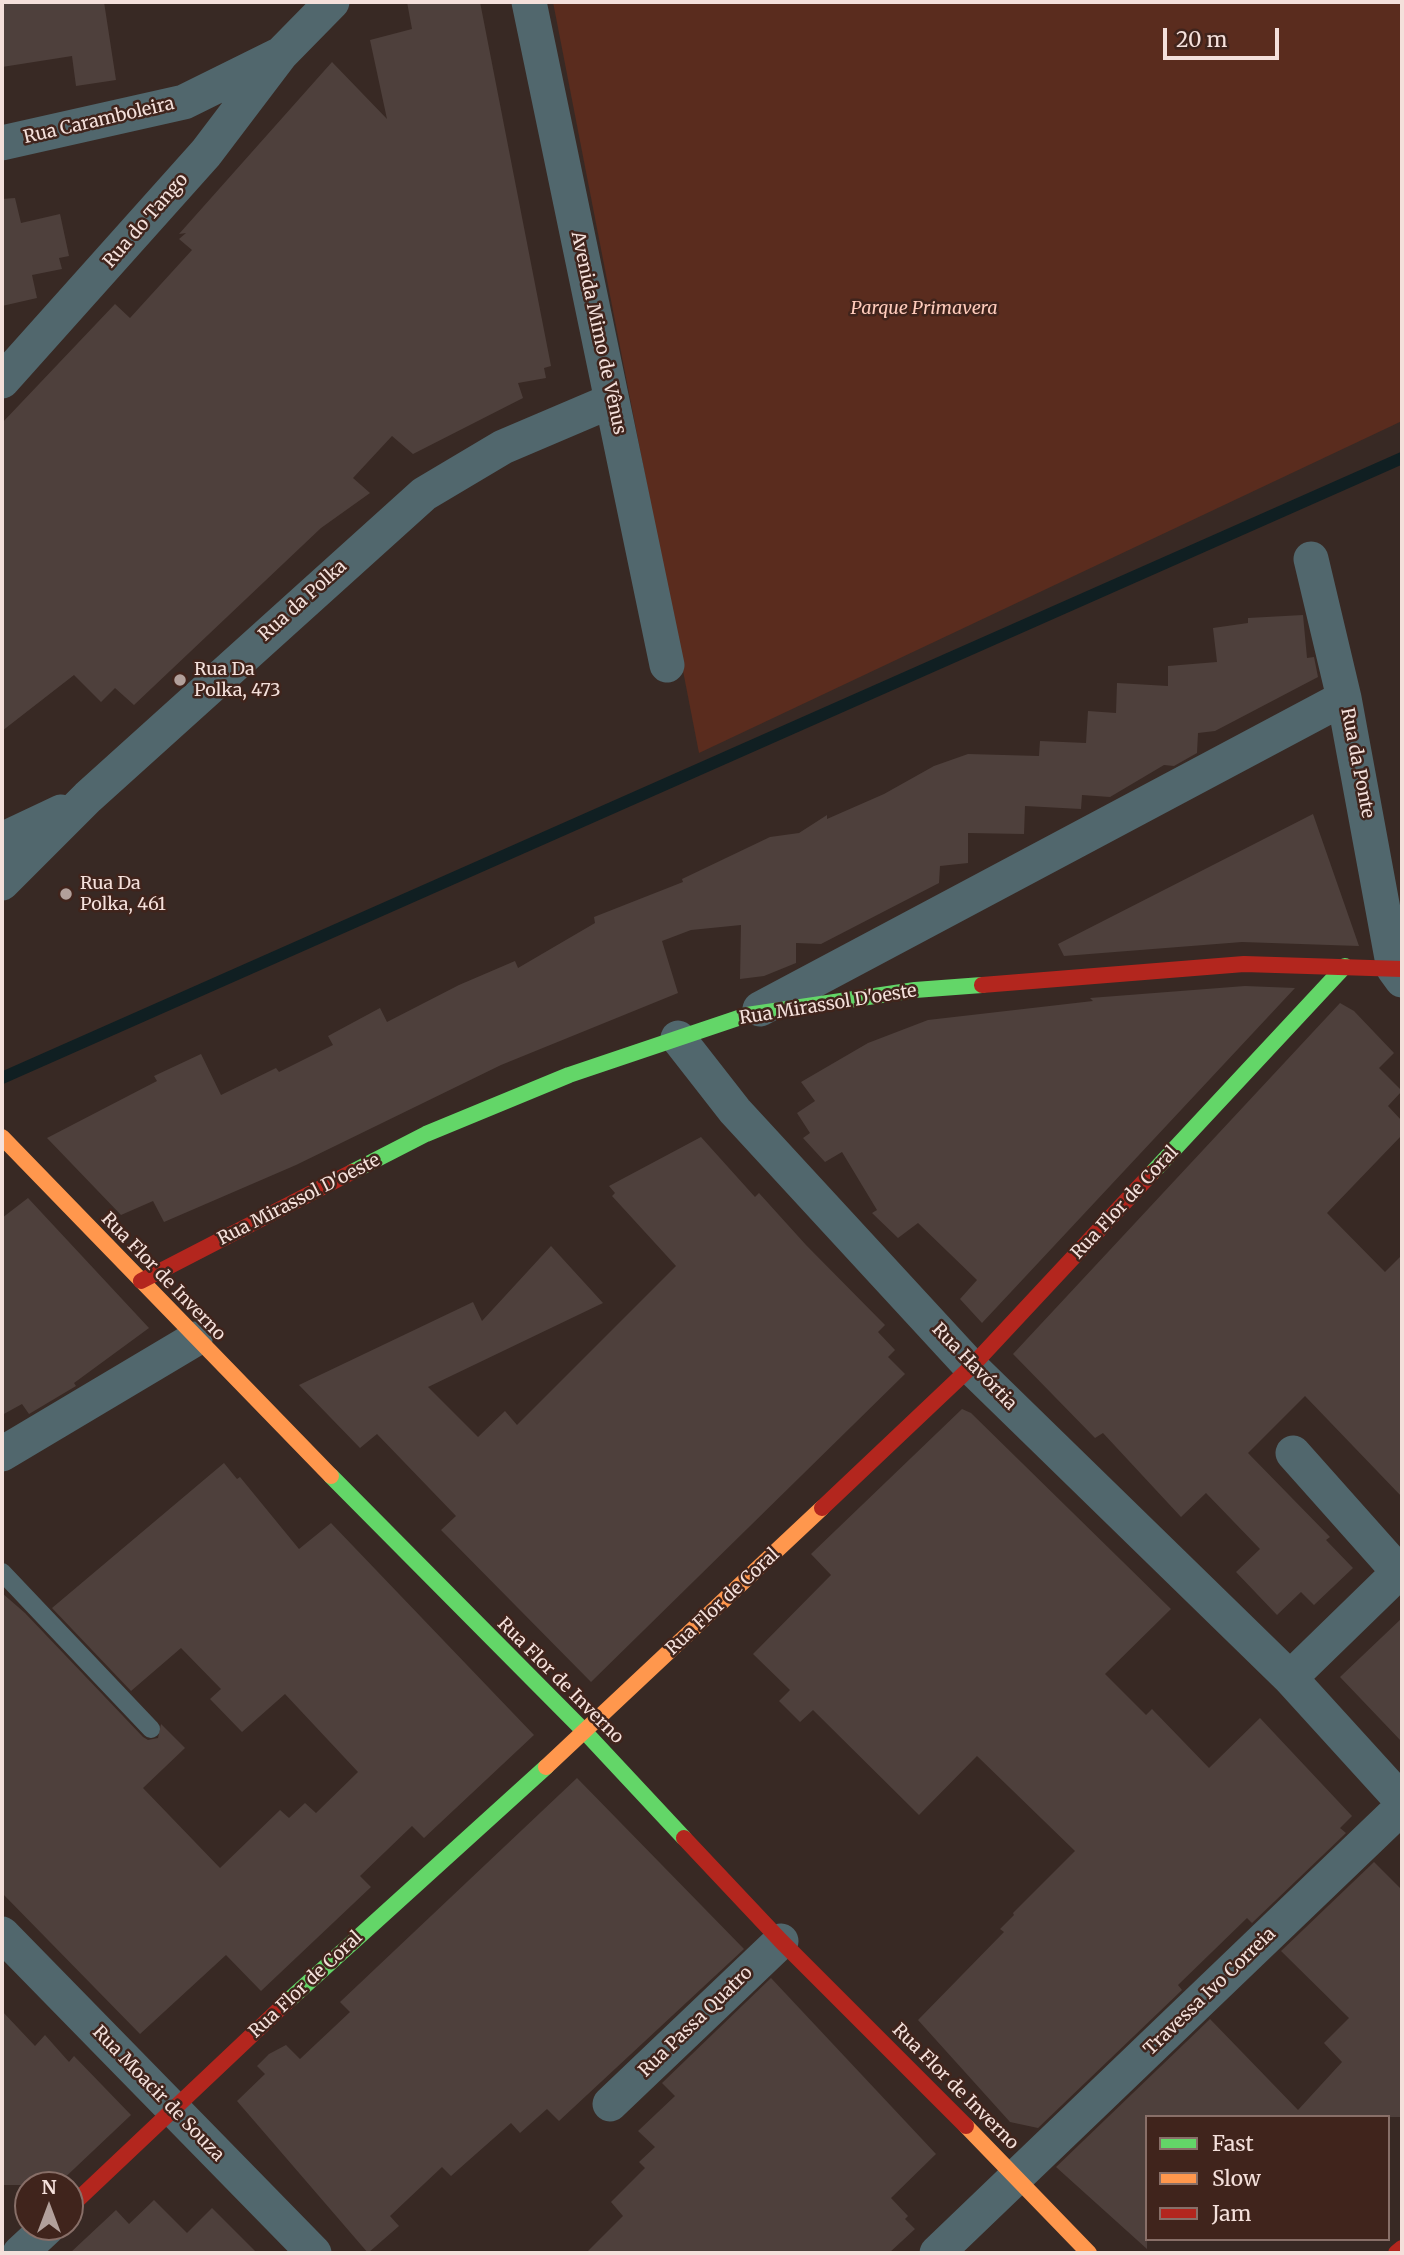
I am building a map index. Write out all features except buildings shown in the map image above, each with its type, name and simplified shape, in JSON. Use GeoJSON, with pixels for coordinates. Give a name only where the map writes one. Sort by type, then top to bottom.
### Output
{"type":"FeatureCollection","features":[{"type":"Feature","properties":{"kind":"street","name":"Rua Caramboleira"},"geometry":{"type":"LineString","coordinates":[[2,143],[184,102],[281,54],[332,2]]}},
{"type":"Feature","properties":{"kind":"street","name":"Avenida Mimo de Vênus"},"geometry":{"type":"LineString","coordinates":[[529,2],[667,665]]}},
{"type":"Feature","properties":{"kind":"street","name":"Rua do Tango"},"geometry":{"type":"LineString","coordinates":[[2,381],[206,153],[281,54]]}},
{"type":"Feature","properties":{"kind":"street","name":"Rua da Polka"},"geometry":{"type":"LineString","coordinates":[[2,883],[88,797],[424,494],[503,447],[611,401]]}},
{"type":"Feature","properties":{"kind":"street","name":"Rua da Ponte"},"geometry":{"type":"LineString","coordinates":[[1311,559],[1344,698],[1399,973]]}},
{"type":"Feature","properties":{"kind":"street"},"geometry":{"type":"LineString","coordinates":[[747,1016],[1344,698]]}},
{"type":"Feature","properties":{"kind":"street"},"geometry":{"type":"LineString","coordinates":[[2,840],[88,797]]}},
{"type":"Feature","properties":{"kind":"street","name":"Rua Mirassol D'oeste"},"geometry":{"type":"LineString","coordinates":[[141,1282],[426,1135],[569,1075],[747,1016],[915,990],[1244,964],[1345,966],[1399,973]]}},
{"type":"Feature","properties":{"kind":"street","name":"Rua Flor de Coral"},"geometry":{"type":"LineString","coordinates":[[84,2194],[374,1920],[585,1732],[971,1367],[1345,966]]}},
{"type":"Feature","properties":{"kind":"street","name":"Rua Havórtia"},"geometry":{"type":"LineString","coordinates":[[678,1038],[735,1111],[971,1367],[1290,1678],[1402,1801]]}},
{"type":"Feature","properties":{"kind":"street","name":"Rua Flor de Inverno"},"geometry":{"type":"LineString","coordinates":[[2,1137],[195,1339],[585,1732],[781,1941],[1018,2177],[1089,2253]]}},
{"type":"Feature","properties":{"kind":"street"},"geometry":{"type":"LineString","coordinates":[[2,1454],[195,1339]]}},
{"type":"Feature","properties":{"kind":"street"},"geometry":{"type":"LineString","coordinates":[[1290,1678],[1401,1570],[1293,1453]]}},
{"type":"Feature","properties":{"kind":"street","name":"Travessa Ivo Correia"},"geometry":{"type":"LineString","coordinates":[[937,2253],[1402,1807]]}},
{"type":"Feature","properties":{"kind":"street","name":"Rua Moacir de Souza"},"geometry":{"type":"LineString","coordinates":[[2,1934],[314,2253]]}},
{"type":"Feature","properties":{"kind":"street","name":"Rua Passa Quatro"},"geometry":{"type":"LineString","coordinates":[[610,2104],[781,1941]]}},
{"type":"Feature","properties":{"kind":"street"},"geometry":{"type":"LineString","coordinates":[[20,2253],[33,2241]]}},
{"type":"Feature","properties":{"kind":"street"},"geometry":{"type":"LineString","coordinates":[[1396,2253],[1402,2248]]}},
{"type":"Feature","properties":{"kind":"lane"},"geometry":{"type":"LineString","coordinates":[[2,1572],[151,1729]]}},
{"type":"Feature","properties":{"kind":"green space","name":"Parque Primavera"},"geometry":{"type":"Polygon","coordinates":[[[553,2],[1402,2],[1402,421],[699,753],[553,2]]]}},
{"type":"Feature","properties":{"kind":"waterway"},"geometry":{"type":"LineString","coordinates":[[2,1078],[1402,458]]}},
{"type":"Feature","properties":{"kind":"traffic: fast"},"geometry":{"type":"LineString","coordinates":[[1152,1173],[1345,966]]}},
{"type":"Feature","properties":{"kind":"traffic: fast"},"geometry":{"type":"LineString","coordinates":[[352,1172],[426,1134],[569,1075],[747,1015],[915,990],[982,985]]}},
{"type":"Feature","properties":{"kind":"traffic: fast"},"geometry":{"type":"LineString","coordinates":[[331,1476],[585,1732],[684,1838]]}},
{"type":"Feature","properties":{"kind":"traffic: fast"},"geometry":{"type":"LineString","coordinates":[[289,2000],[546,1767]]}},
{"type":"Feature","properties":{"kind":"traffic: slow"},"geometry":{"type":"LineString","coordinates":[[2,1137],[331,1476]]}},
{"type":"Feature","properties":{"kind":"traffic: slow"},"geometry":{"type":"LineString","coordinates":[[546,1767],[822,1508]]}},
{"type":"Feature","properties":{"kind":"traffic: slow"},"geometry":{"type":"LineString","coordinates":[[966,2126],[1089,2253]]}},
{"type":"Feature","properties":{"kind":"traffic: jam"},"geometry":{"type":"LineString","coordinates":[[982,985],[1244,964],[1402,969]]}},
{"type":"Feature","properties":{"kind":"traffic: jam"},"geometry":{"type":"LineString","coordinates":[[141,1281],[352,1172]]}},
{"type":"Feature","properties":{"kind":"traffic: jam"},"geometry":{"type":"LineString","coordinates":[[822,1508],[971,1367],[1152,1173]]}},
{"type":"Feature","properties":{"kind":"traffic: jam"},"geometry":{"type":"LineString","coordinates":[[684,1838],[781,1941],[966,2126]]}},
{"type":"Feature","properties":{"kind":"traffic: jam"},"geometry":{"type":"LineString","coordinates":[[84,2194],[289,2000]]}},
{"type":"Feature","properties":{"kind":"traffic: jam"},"geometry":{"type":"LineString","coordinates":[[1396,2253],[1402,2248]]}},
{"type":"Feature","properties":{"kind":"place","name":"Rua Da Polka, 473"},"geometry":{"type":"Point","coordinates":[180,680]}},
{"type":"Feature","properties":{"kind":"place","name":"Rua Da Polka, 461"},"geometry":{"type":"Point","coordinates":[66,894]}}]}
